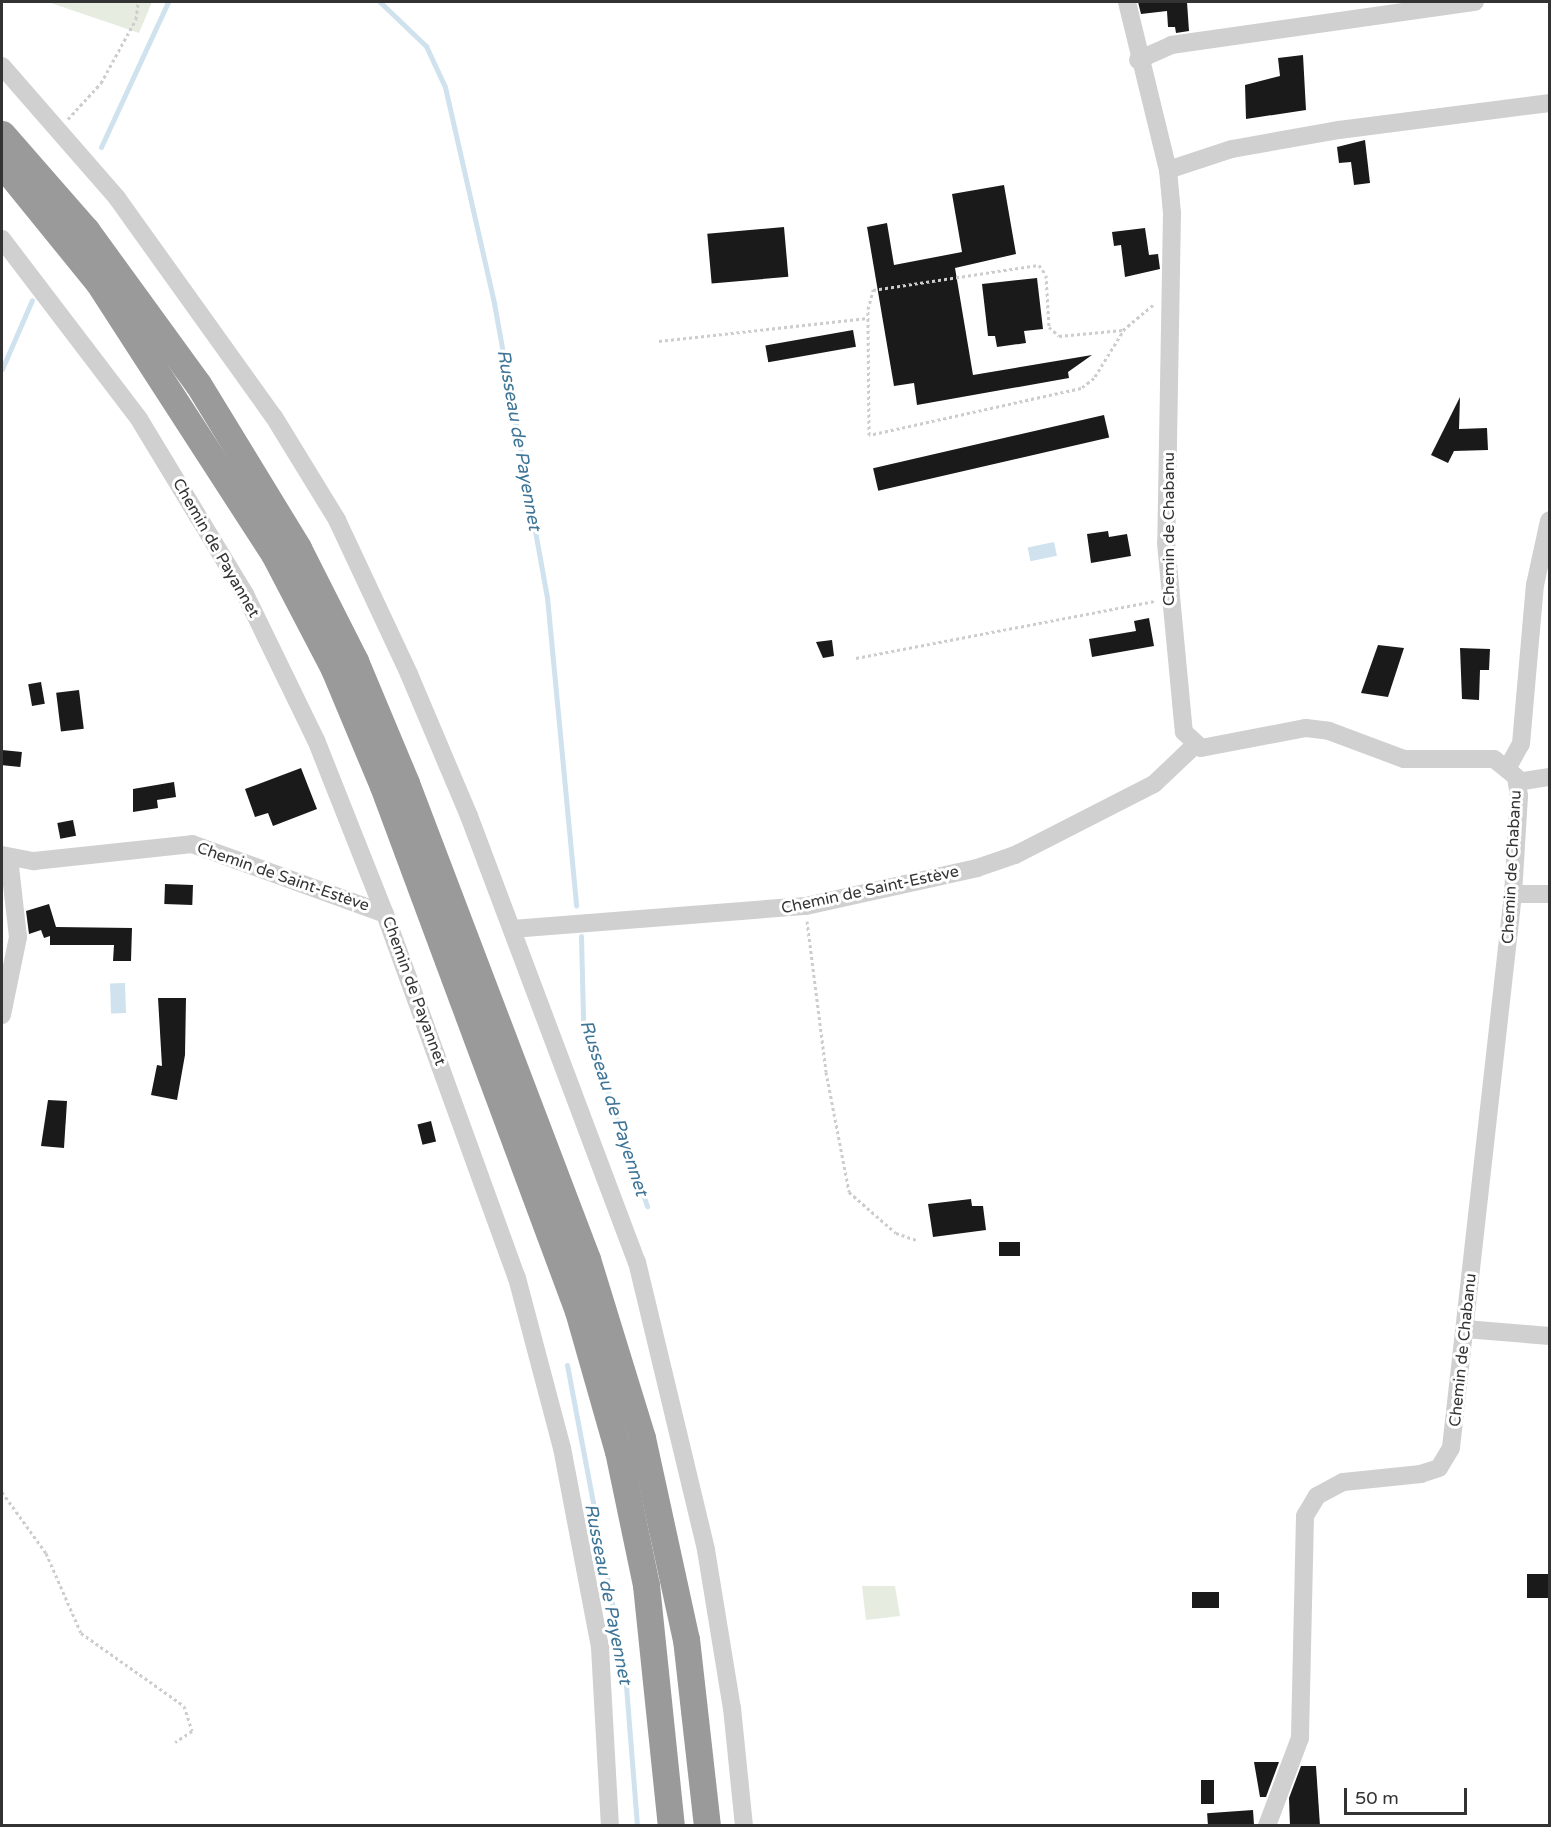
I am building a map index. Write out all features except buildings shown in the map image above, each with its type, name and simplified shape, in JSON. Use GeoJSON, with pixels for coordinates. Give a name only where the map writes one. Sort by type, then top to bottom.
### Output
{"type":"FeatureCollection","features":[{"type":"Feature","properties":{"kind":"highway"},"geometry":{"type":"LineString","coordinates":[[2,134],[86,230],[198,384],[298,548],[355,661],[587,1260],[654,1487],[688,1649],[707,1826]]}},
{"type":"Feature","properties":{"kind":"highway"},"geometry":{"type":"LineString","coordinates":[[2,164],[98,282],[274,555],[334,669],[382,786],[574,1300],[618,1451],[646,1585],[671,1826]]}},
{"type":"Feature","properties":{"kind":"highway"},"geometry":{"type":"LineString","coordinates":[[654,1487],[679,1649],[694,1826]]}},
{"type":"Feature","properties":{"kind":"street","name":"Chemin de Chabanu"},"geometry":{"type":"LineString","coordinates":[[1126,2],[1138,60],[1168,170],[1172,286],[1167,598],[1180,718],[1194,746],[1306,728],[1329,731],[1404,759],[1494,759],[1513,774],[1513,894],[1451,1448],[1439,1468],[1343,1482],[1317,1496],[1305,1516],[1300,1738],[1267,1826]]}},
{"type":"Feature","properties":{"kind":"street"},"geometry":{"type":"LineString","coordinates":[[1138,60],[1171,45],[1475,2]]}},
{"type":"Feature","properties":{"kind":"street"},"geometry":{"type":"LineString","coordinates":[[2,66],[172,270],[337,520],[409,674],[512,929],[637,1262],[682,1430],[732,1708],[744,1826]]}},
{"type":"Feature","properties":{"kind":"street"},"geometry":{"type":"LineString","coordinates":[[1168,170],[1232,149],[1339,130],[1550,103]]}},
{"type":"Feature","properties":{"kind":"street","name":"Chemin de Payannet"},"geometry":{"type":"LineString","coordinates":[[2,239],[139,419],[245,594],[316,740],[385,914],[517,1278],[562,1448],[600,1648],[610,1826]]}},
{"type":"Feature","properties":{"kind":"street"},"geometry":{"type":"LineString","coordinates":[[1549,521],[1535,585],[1521,744],[1513,774],[1550,777]]}},
{"type":"Feature","properties":{"kind":"street","name":"Chemin de Saint-Estève"},"geometry":{"type":"LineString","coordinates":[[512,929],[806,906],[1014,855],[1154,784],[1194,746]]}},
{"type":"Feature","properties":{"kind":"street","name":"Chemin de Saint-Estève"},"geometry":{"type":"LineString","coordinates":[[5,857],[34,861],[192,844],[385,914]]}},
{"type":"Feature","properties":{"kind":"street"},"geometry":{"type":"LineString","coordinates":[[2,1015],[18,937],[5,857]]}},
{"type":"Feature","properties":{"kind":"street"},"geometry":{"type":"LineString","coordinates":[[1513,894],[1550,894]]}},
{"type":"Feature","properties":{"kind":"street"},"geometry":{"type":"LineString","coordinates":[[1465,1329],[1550,1336]]}},
{"type":"Feature","properties":{"kind":"path"},"geometry":{"type":"LineString","coordinates":[[57,131],[101,83],[136,19],[138,2]]}},
{"type":"Feature","properties":{"kind":"path"},"geometry":{"type":"LineString","coordinates":[[1125,328],[1052,334],[1046,275],[1039,265],[873,290],[868,318],[866,427],[875,438],[1081,388],[1094,378],[1125,328],[1172,286]]}},
{"type":"Feature","properties":{"kind":"path"},"geometry":{"type":"LineString","coordinates":[[659,341],[868,318]]}},
{"type":"Feature","properties":{"kind":"path"},"geometry":{"type":"LineString","coordinates":[[856,658],[1167,598]]}},
{"type":"Feature","properties":{"kind":"path"},"geometry":{"type":"LineString","coordinates":[[806,906],[826,1072],[849,1192],[896,1233],[916,1240]]}},
{"type":"Feature","properties":{"kind":"path"},"geometry":{"type":"LineString","coordinates":[[2,1492],[46,1553],[86,1639],[184,1706],[192,1731],[175,1743]]}},
{"type":"Feature","properties":{"kind":"shaded area"},"geometry":{"type":"Polygon","coordinates":[[[48,2],[152,2],[139,33],[48,2]]]}},
{"type":"Feature","properties":{"kind":"shaded area"},"geometry":{"type":"Polygon","coordinates":[[[862,1586],[895,1586],[900,1616],[866,1620],[862,1586]]]}},
{"type":"Feature","properties":{"kind":"water"},"geometry":{"type":"Polygon","coordinates":[[[1054,542],[1057,556],[1031,561],[1028,548],[1054,542]]]}},
{"type":"Feature","properties":{"kind":"water"},"geometry":{"type":"Polygon","coordinates":[[[125,983],[126,1013],[111,1014],[110,984],[125,983]]]}},
{"type":"Feature","properties":{"kind":"waterway"},"geometry":{"type":"LineString","coordinates":[[101,147],[168,2]]}},
{"type":"Feature","properties":{"kind":"waterway","name":"Russeau de Payennet"},"geometry":{"type":"LineString","coordinates":[[380,2],[426,46],[445,87],[494,303],[547,597],[576,906]]}},
{"type":"Feature","properties":{"kind":"waterway"},"geometry":{"type":"LineString","coordinates":[[2,369],[32,300]]}},
{"type":"Feature","properties":{"kind":"waterway","name":"Russeau de Payennet"},"geometry":{"type":"LineString","coordinates":[[581,936],[583,1020],[647,1206]]}},
{"type":"Feature","properties":{"kind":"waterway","name":"Russeau de Payennet"},"geometry":{"type":"LineString","coordinates":[[567,1365],[625,1673],[637,1826]]}}]}
